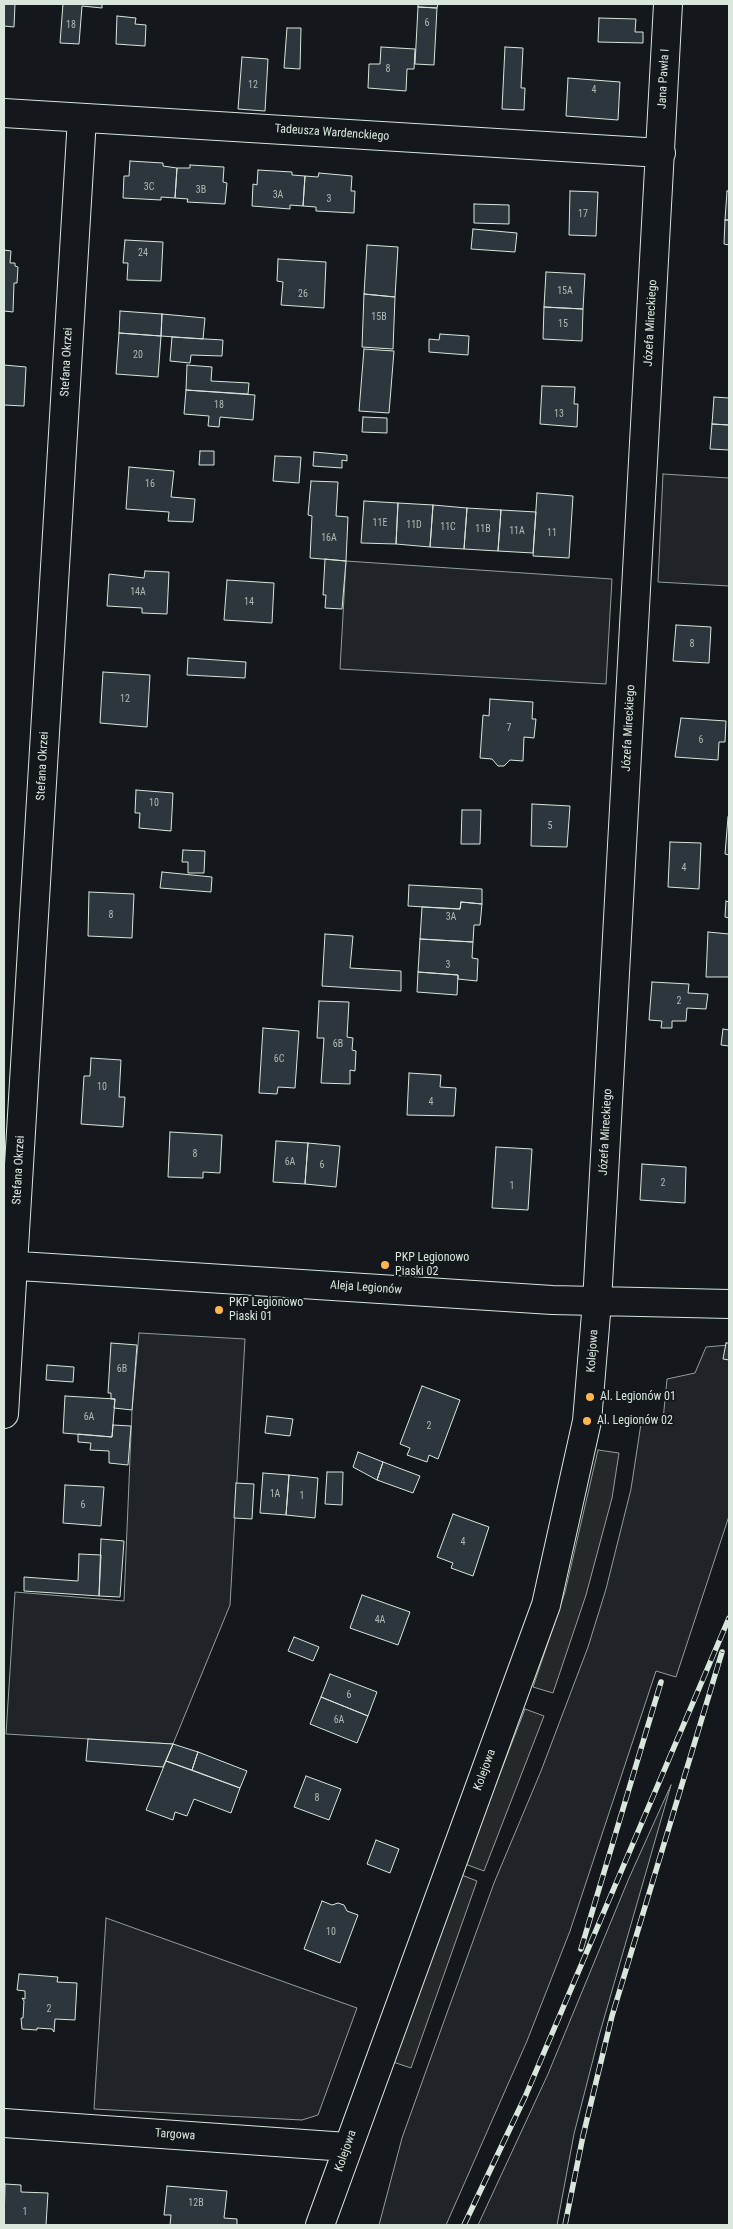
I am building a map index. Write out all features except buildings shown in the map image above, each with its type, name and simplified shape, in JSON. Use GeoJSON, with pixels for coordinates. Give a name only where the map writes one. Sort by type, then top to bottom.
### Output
{"type":"FeatureCollection","features":[{"type":"Feature","properties":{"kind":"street","name":"Jana Pawła I"},"geometry":{"type":"LineString","coordinates":[[661,153],[668,4]]}},
{"type":"Feature","properties":{"kind":"street","name":"Tadeusza Wardenckiego"},"geometry":{"type":"LineString","coordinates":[[4,113],[661,153]]}},
{"type":"Feature","properties":{"kind":"street","name":"Stefana Okrzei"},"geometry":{"type":"LineString","coordinates":[[4,1414],[8,1265],[82,118]]}},
{"type":"Feature","properties":{"kind":"street","name":"Józefa Mireckiego"},"geometry":{"type":"LineString","coordinates":[[596,1302],[661,153]]}},
{"type":"Feature","properties":{"kind":"street","name":"Aleja Legionów"},"geometry":{"type":"LineString","coordinates":[[8,1265],[596,1302],[729,1304]]}},
{"type":"Feature","properties":{"kind":"street","name":"Kolejowa"},"geometry":{"type":"LineString","coordinates":[[320,2225],[546,1605],[588,1421],[596,1302]]}},
{"type":"Feature","properties":{"kind":"street","name":"Targowa"},"geometry":{"type":"LineString","coordinates":[[4,2123],[347,2147]]}},
{"type":"Feature","properties":{"kind":"shaded area"},"geometry":{"type":"Polygon","coordinates":[[[663,474],[729,478],[729,586],[658,582],[663,474]]]}},
{"type":"Feature","properties":{"kind":"shaded area"},"geometry":{"type":"Polygon","coordinates":[[[346,561],[612,579],[606,684],[340,669],[346,561]]]}},
{"type":"Feature","properties":{"kind":"shaded area"},"geometry":{"type":"Polygon","coordinates":[[[139,1333],[245,1339],[230,1605],[173,1744],[6,1734],[15,1592],[124,1601],[132,1410],[139,1333]]]}},
{"type":"Feature","properties":{"kind":"shaded area"},"geometry":{"type":"Polygon","coordinates":[[[729,1345],[729,1516],[676,1677],[656,1671],[570,1931],[527,2041],[446,2225],[379,2225],[402,2138],[426,2071],[494,1883],[541,1771],[588,1647],[606,1589],[631,1489],[642,1417],[663,1420],[667,1379],[695,1373],[706,1347],[729,1345]]]}},
{"type":"Feature","properties":{"kind":"shaded area"},"geometry":{"type":"Polygon","coordinates":[[[598,1450],[619,1453],[612,1498],[586,1595],[553,1693],[533,1687],[565,1592],[598,1450]]]}},
{"type":"Feature","properties":{"kind":"shaded area"},"geometry":{"type":"Polygon","coordinates":[[[525,1709],[544,1716],[484,1871],[465,1864],[525,1709]]]}},
{"type":"Feature","properties":{"kind":"shaded area"},"geometry":{"type":"Polygon","coordinates":[[[671,1785],[599,2036],[574,2134],[557,2225],[478,2225],[548,2074],[629,1878],[671,1785]]]}},
{"type":"Feature","properties":{"kind":"shaded area"},"geometry":{"type":"Polygon","coordinates":[[[459,1874],[477,1881],[411,2068],[393,2062],[459,1874]]]}},
{"type":"Feature","properties":{"kind":"shaded area"},"geometry":{"type":"Polygon","coordinates":[[[106,1918],[357,2008],[318,2115],[302,2120],[94,2109],[106,1918]]]}},
{"type":"Feature","properties":{"kind":"railway"},"geometry":{"type":"LineString","coordinates":[[464,2225],[525,2097],[729,1618]]}},
{"type":"Feature","properties":{"kind":"railway"},"geometry":{"type":"LineString","coordinates":[[565,2225],[583,2136],[612,2016],[722,1652]]}},
{"type":"Feature","properties":{"kind":"railway"},"geometry":{"type":"LineString","coordinates":[[581,1949],[661,1682]]}},
{"type":"Feature","properties":{"kind":"place","name":"PKP Legionowo Piaski 02"},"geometry":{"type":"Point","coordinates":[385,1265]}},
{"type":"Feature","properties":{"kind":"place","name":"PKP Legionowo Piaski 01"},"geometry":{"type":"Point","coordinates":[219,1310]}},
{"type":"Feature","properties":{"kind":"place","name":"Al. Legionów 01"},"geometry":{"type":"Point","coordinates":[590,1397]}},
{"type":"Feature","properties":{"kind":"place","name":"Al. Legionów 02"},"geometry":{"type":"Point","coordinates":[587,1421]}}]}
